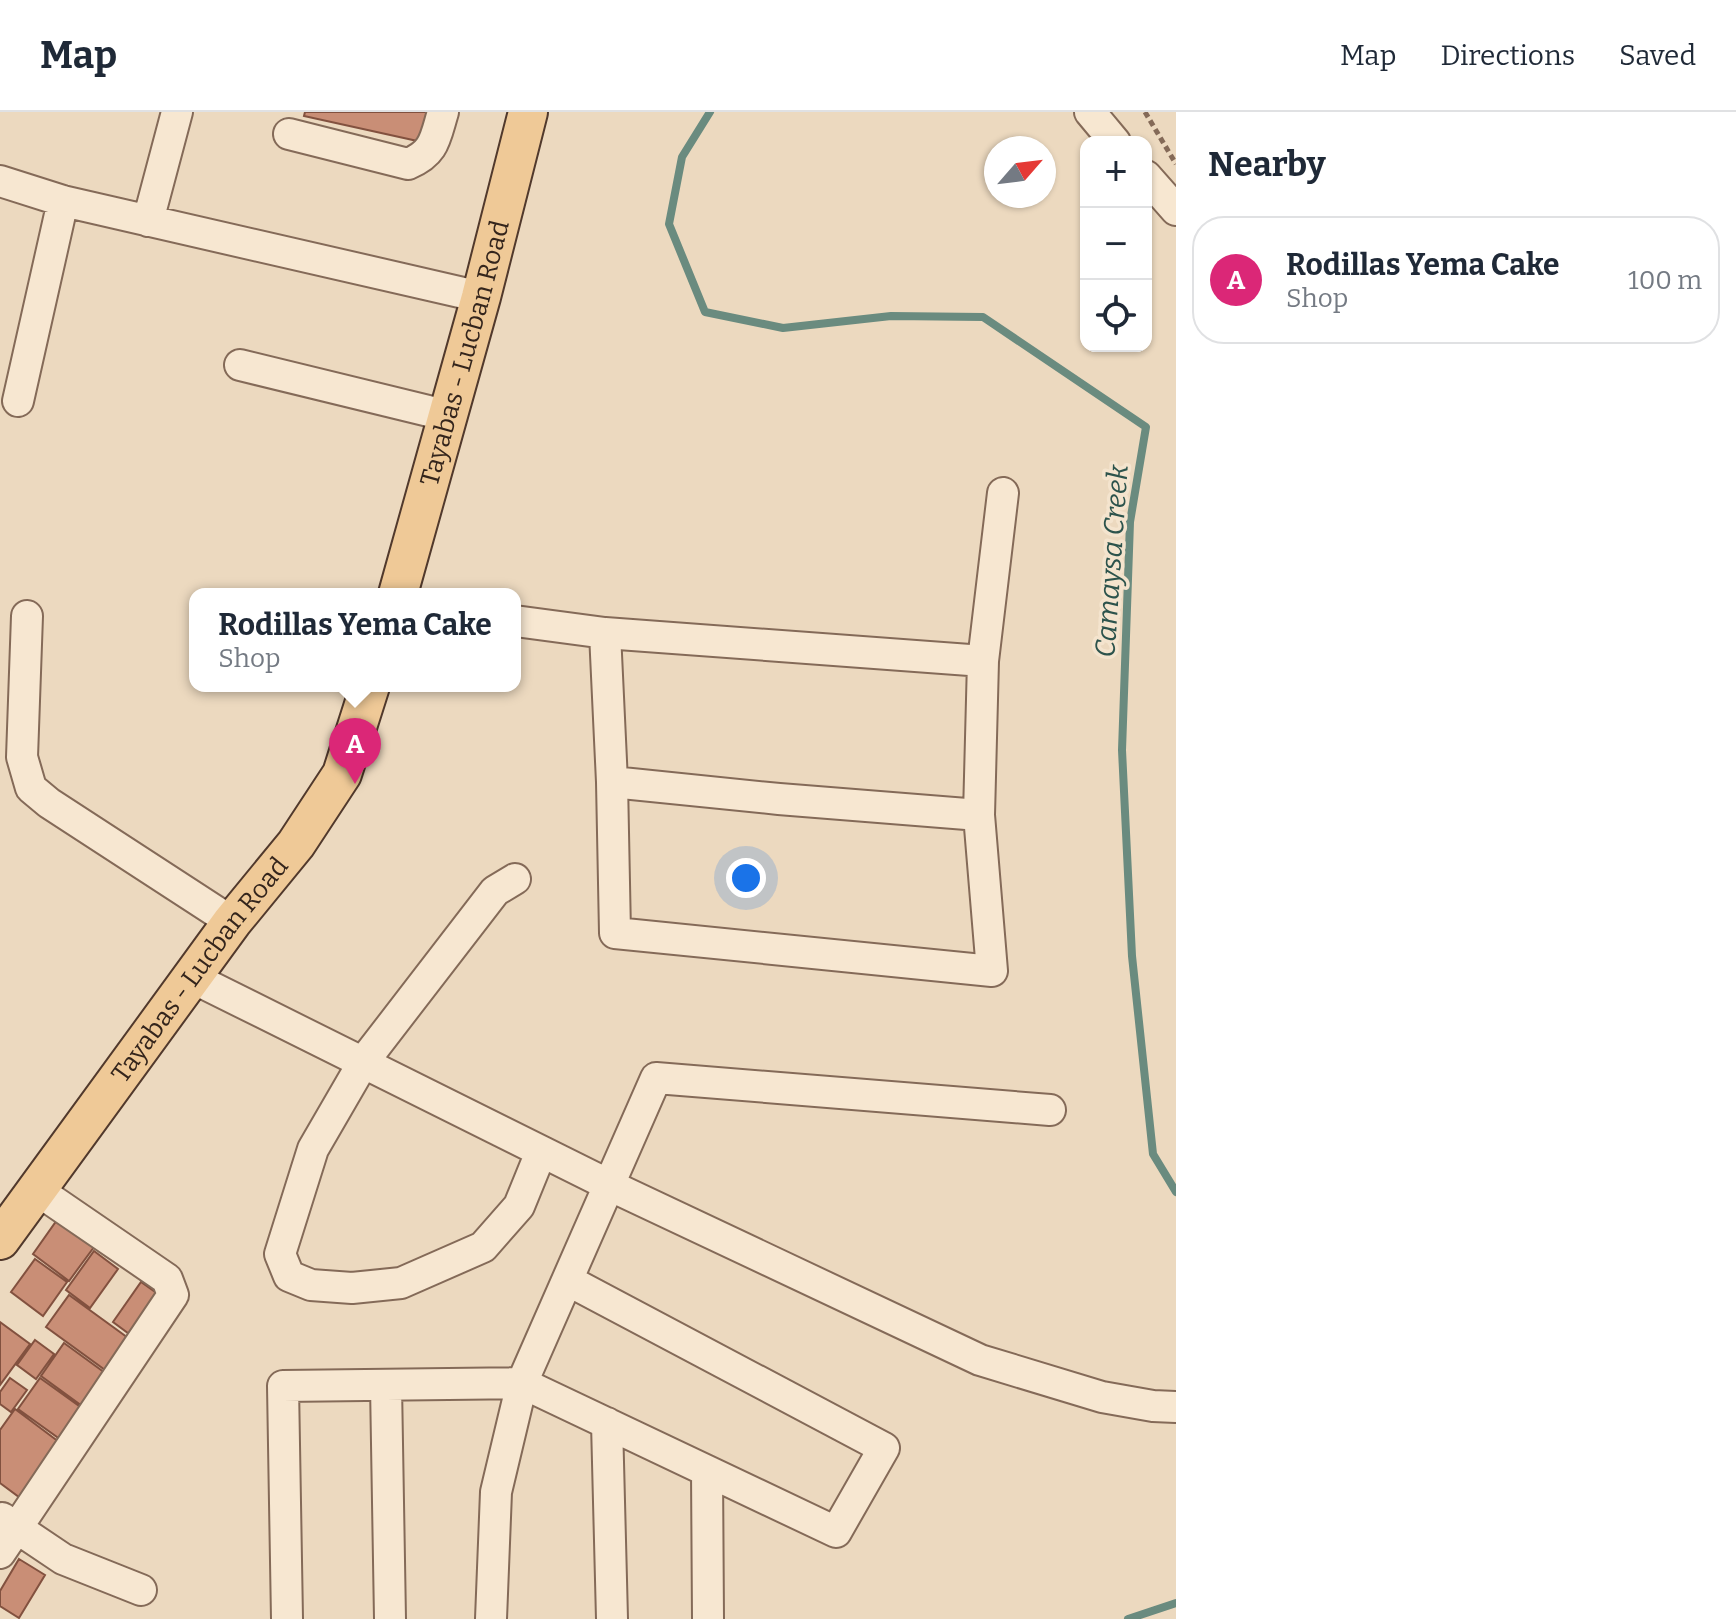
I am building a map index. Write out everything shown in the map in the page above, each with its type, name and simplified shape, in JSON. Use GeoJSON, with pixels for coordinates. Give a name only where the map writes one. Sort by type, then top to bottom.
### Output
{"type":"FeatureCollection","features":[{"type":"Feature","properties":{"kind":"main road","name":"Tayabas - Lucban Road"},"geometry":{"type":"LineString","coordinates":[[400,588],[449,416],[528,112]]}},
{"type":"Feature","properties":{"kind":"main road","name":"Tayabas - Lucban Road"},"geometry":{"type":"LineString","coordinates":[[0,1240],[232,922],[296,844],[342,774],[368,692]]}},
{"type":"Feature","properties":{"kind":"street"},"geometry":{"type":"LineString","coordinates":[[148,221],[177,112]]}},
{"type":"Feature","properties":{"kind":"street"},"geometry":{"type":"LineString","coordinates":[[289,134],[408,164],[422,159],[432,149],[443,112]]}},
{"type":"Feature","properties":{"kind":"street"},"geometry":{"type":"LineString","coordinates":[[1090,112],[1110,136]]}},
{"type":"Feature","properties":{"kind":"street"},"geometry":{"type":"LineString","coordinates":[[0,181],[63,201],[481,297]]}},
{"type":"Feature","properties":{"kind":"street"},"geometry":{"type":"LineString","coordinates":[[1152,183],[1176,210]]}},
{"type":"Feature","properties":{"kind":"street"},"geometry":{"type":"LineString","coordinates":[[18,401],[63,201]]}},
{"type":"Feature","properties":{"kind":"street"},"geometry":{"type":"LineString","coordinates":[[240,365],[449,416]]}},
{"type":"Feature","properties":{"kind":"street"},"geometry":{"type":"LineString","coordinates":[[605,633],[615,933],[992,971],[979,815],[983,661],[1003,493]]}},
{"type":"Feature","properties":{"kind":"street"},"geometry":{"type":"LineString","coordinates":[[27,616],[22,757],[31,788],[49,803],[232,922]]}},
{"type":"Feature","properties":{"kind":"street"},"geometry":{"type":"LineString","coordinates":[[521,622],[605,633],[983,661]]}},
{"type":"Feature","properties":{"kind":"street"},"geometry":{"type":"LineString","coordinates":[[612,782],[979,815]]}},
{"type":"Feature","properties":{"kind":"street"},"geometry":{"type":"LineString","coordinates":[[515,879],[495,891],[364,1061],[313,1149],[280,1254],[289,1276],[311,1285],[339,1287],[401,1283],[483,1247],[519,1206],[541,1152]]}},
{"type":"Feature","properties":{"kind":"street"},"geometry":{"type":"LineString","coordinates":[[193,978],[611,1186],[980,1360],[1102,1397],[1176,1407]]}},
{"type":"Feature","properties":{"kind":"street"},"geometry":{"type":"LineString","coordinates":[[491,1619],[496,1492],[522,1383],[656,1078],[1050,1110]]}},
{"type":"Feature","properties":{"kind":"street"},"geometry":{"type":"LineString","coordinates":[[0,1553],[9,1522],[173,1295],[167,1279],[37,1190]]}},
{"type":"Feature","properties":{"kind":"street"},"geometry":{"type":"LineString","coordinates":[[287,1619],[283,1386],[522,1383],[836,1532],[884,1448],[569,1281]]}},
{"type":"Feature","properties":{"kind":"street"},"geometry":{"type":"LineString","coordinates":[[386,1385],[390,1619]]}},
{"type":"Feature","properties":{"kind":"street"},"geometry":{"type":"LineString","coordinates":[[607,1423],[612,1619]]}},
{"type":"Feature","properties":{"kind":"street"},"geometry":{"type":"LineString","coordinates":[[707,1471],[708,1619]]}},
{"type":"Feature","properties":{"kind":"street"},"geometry":{"type":"LineString","coordinates":[[9,1522],[63,1559],[141,1590]]}},
{"type":"Feature","properties":{"kind":"path"},"geometry":{"type":"LineString","coordinates":[[1145,112],[1176,164]]}},
{"type":"Feature","properties":{"kind":"building"},"geometry":{"type":"Polygon","coordinates":[[[305,112],[428,112],[422,142],[304,116],[305,112]]]}},
{"type":"Feature","properties":{"kind":"building"},"geometry":{"type":"Polygon","coordinates":[[[57,1220],[94,1247],[69,1281],[33,1254],[57,1220]]]}},
{"type":"Feature","properties":{"kind":"building"},"geometry":{"type":"Polygon","coordinates":[[[94,1251],[118,1269],[90,1308],[66,1290],[94,1251]]]}},
{"type":"Feature","properties":{"kind":"building"},"geometry":{"type":"Polygon","coordinates":[[[35,1259],[67,1282],[43,1316],[11,1292],[35,1259]]]}},
{"type":"Feature","properties":{"kind":"building"},"geometry":{"type":"Polygon","coordinates":[[[141,1282],[165,1299],[136,1339],[113,1322],[141,1282]]]}},
{"type":"Feature","properties":{"kind":"building"},"geometry":{"type":"Polygon","coordinates":[[[69,1295],[135,1343],[112,1375],[46,1327],[69,1295]]]}},
{"type":"Feature","properties":{"kind":"building"},"geometry":{"type":"Polygon","coordinates":[[[0,1322],[30,1344],[0,1385],[0,1322]]]}},
{"type":"Feature","properties":{"kind":"building"},"geometry":{"type":"Polygon","coordinates":[[[35,1340],[54,1354],[36,1379],[17,1365],[35,1340]]]}},
{"type":"Feature","properties":{"kind":"building"},"geometry":{"type":"Polygon","coordinates":[[[64,1343],[112,1378],[89,1411],[41,1376],[64,1343]]]}},
{"type":"Feature","properties":{"kind":"building"},"geometry":{"type":"Polygon","coordinates":[[[10,1378],[27,1390],[11,1412],[0,1404],[0,1392],[10,1378]]]}},
{"type":"Feature","properties":{"kind":"building"},"geometry":{"type":"Polygon","coordinates":[[[40,1378],[86,1411],[64,1442],[18,1409],[40,1378]]]}},
{"type":"Feature","properties":{"kind":"building"},"geometry":{"type":"Polygon","coordinates":[[[15,1409],[63,1445],[23,1500],[0,1483],[0,1430],[15,1409]]]}},
{"type":"Feature","properties":{"kind":"building"},"geometry":{"type":"Polygon","coordinates":[[[19,1559],[45,1575],[19,1618],[0,1606],[0,1591],[19,1559]]]}},
{"type":"Feature","properties":{"kind":"waterway","name":"Camaysa Creek"},"geometry":{"type":"LineString","coordinates":[[710,112],[682,157],[669,224],[705,312],[783,328],[891,316],[983,317],[1146,427],[1130,522],[1122,750],[1132,956],[1153,1154],[1176,1192]]}},
{"type":"Feature","properties":{"kind":"waterway","name":"Camaysa Creek"},"geometry":{"type":"LineString","coordinates":[[1128,1619],[1176,1603]]}},
{"type":"Feature","properties":{"kind":"place","name":"Rodillas Yema Cake"},"geometry":{"type":"Point","coordinates":[355,784]}}]}
